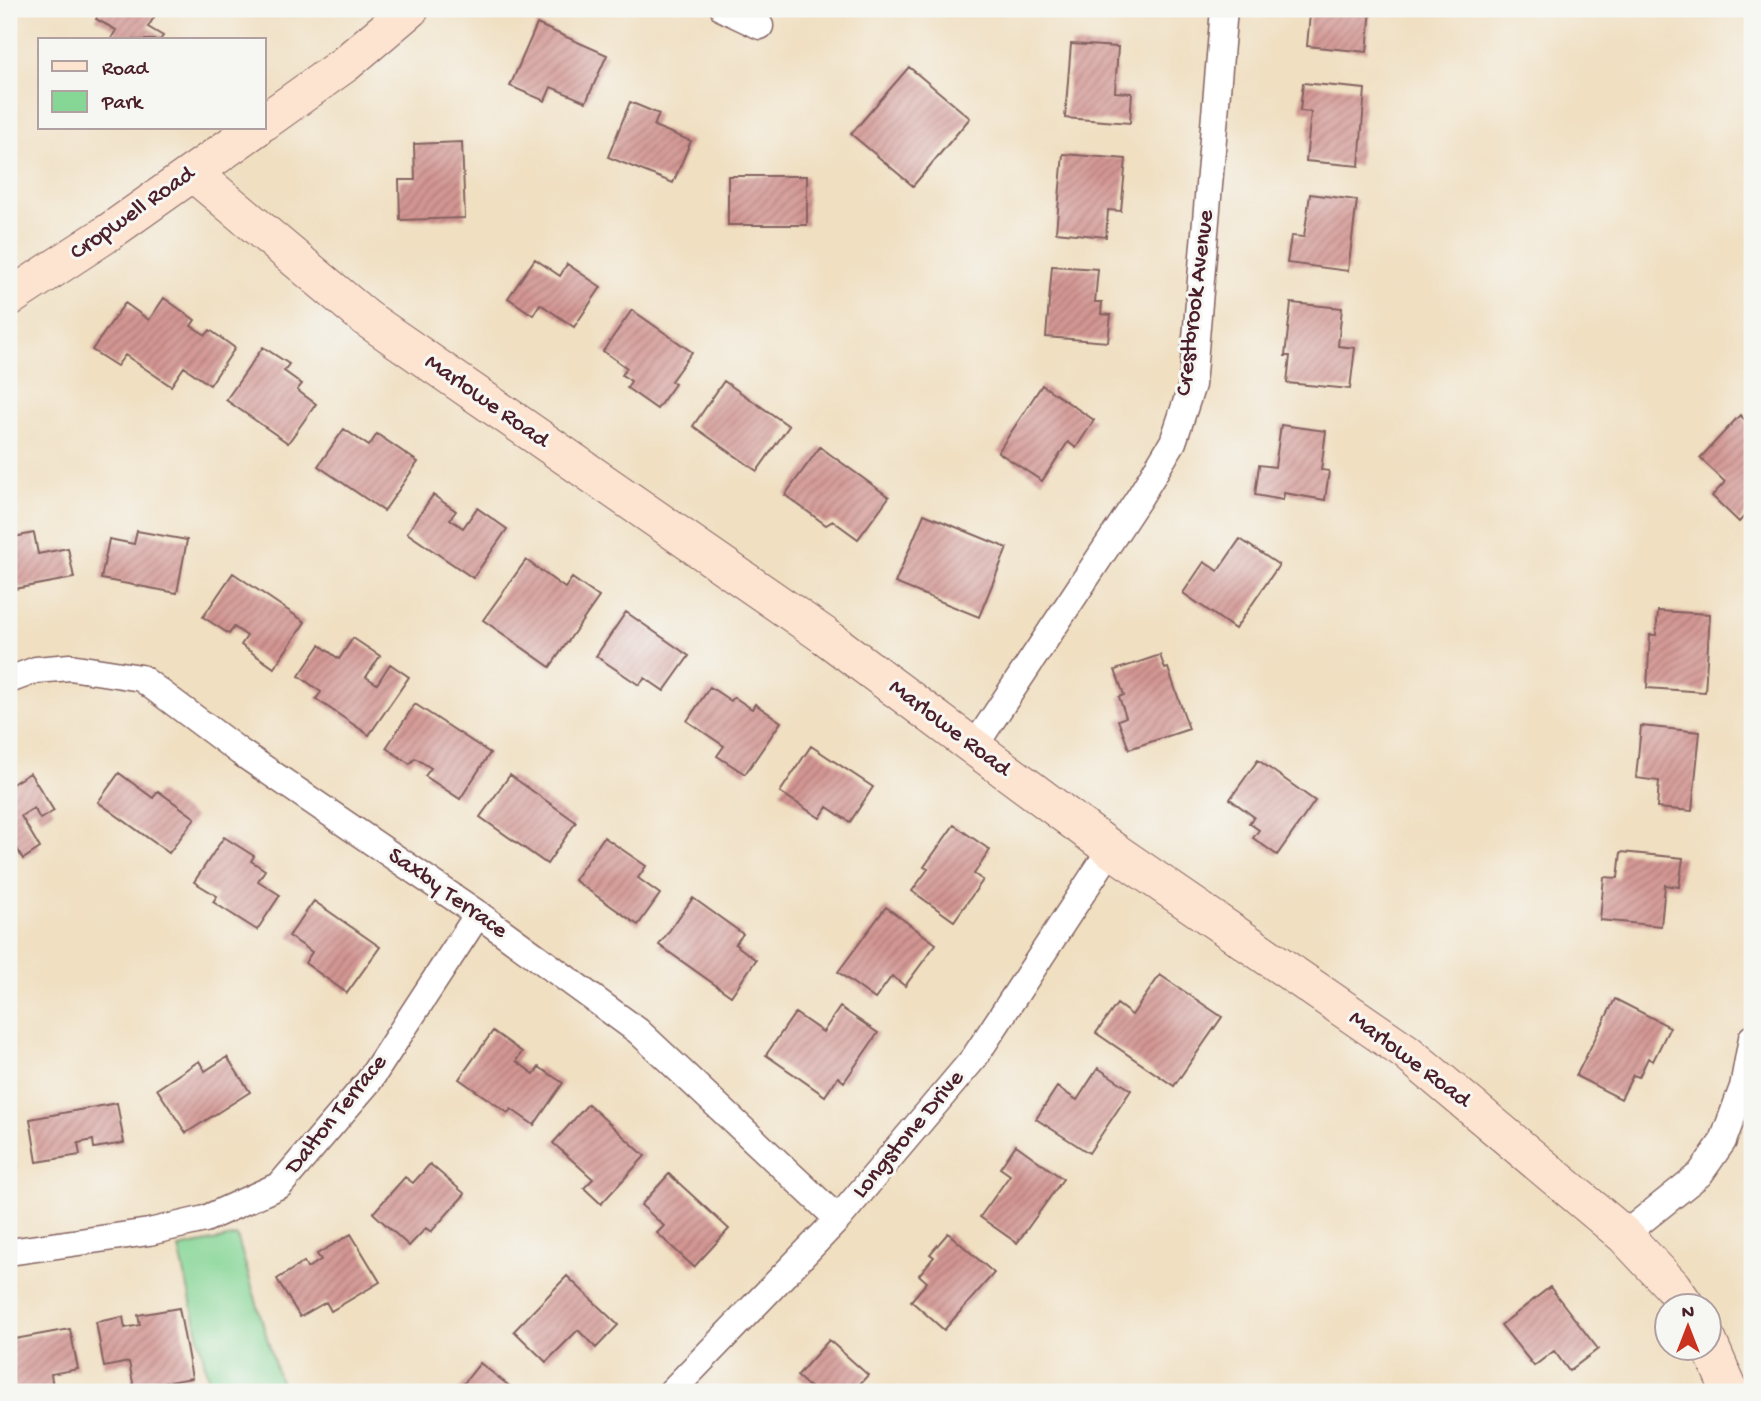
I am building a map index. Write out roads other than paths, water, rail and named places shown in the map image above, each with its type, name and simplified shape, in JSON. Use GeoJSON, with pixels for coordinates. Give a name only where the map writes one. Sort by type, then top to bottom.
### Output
{"type":"FeatureCollection","features":[{"type":"Feature","properties":{"kind":"street"},"geometry":{"type":"LineString","coordinates":[[266,121],[345,64],[410,9]]}},
{"type":"Feature","properties":{"kind":"street"},"geometry":{"type":"LineString","coordinates":[[724,9],[760,26]]}},
{"type":"Feature","properties":{"kind":"street","name":"Crestbrook Avenue"},"geometry":{"type":"LineString","coordinates":[[974,747],[1139,498],[1173,442],[1192,385],[1224,9]]}},
{"type":"Feature","properties":{"kind":"street","name":"Cropwell Road"},"geometry":{"type":"LineString","coordinates":[[9,298],[105,235],[253,130]]}},
{"type":"Feature","properties":{"kind":"street","name":"Marlowe Road"},"geometry":{"type":"LineString","coordinates":[[193,173],[366,318],[825,636],[1111,849],[1406,1052],[1624,1235],[1676,1292]]}},
{"type":"Feature","properties":{"kind":"street","name":"Saxby Terrace"},"geometry":{"type":"LineString","coordinates":[[9,680],[36,670],[71,667],[141,678],[240,752],[478,914],[638,1031],[838,1219]]}},
{"type":"Feature","properties":{"kind":"street","name":"Longstone Drive"},"geometry":{"type":"LineString","coordinates":[[671,1392],[838,1219],[974,1058],[1111,849]]}},
{"type":"Feature","properties":{"kind":"street","name":"Dalton Terrace"},"geometry":{"type":"LineString","coordinates":[[9,1252],[149,1232],[205,1219],[280,1185],[369,1081],[478,914]]}},
{"type":"Feature","properties":{"kind":"street"},"geometry":{"type":"LineString","coordinates":[[1624,1235],[1700,1174],[1723,1141],[1743,1087],[1752,1038]]}},
{"type":"Feature","properties":{"kind":"street"},"geometry":{"type":"LineString","coordinates":[[1718,1362],[1730,1392]]}}]}
